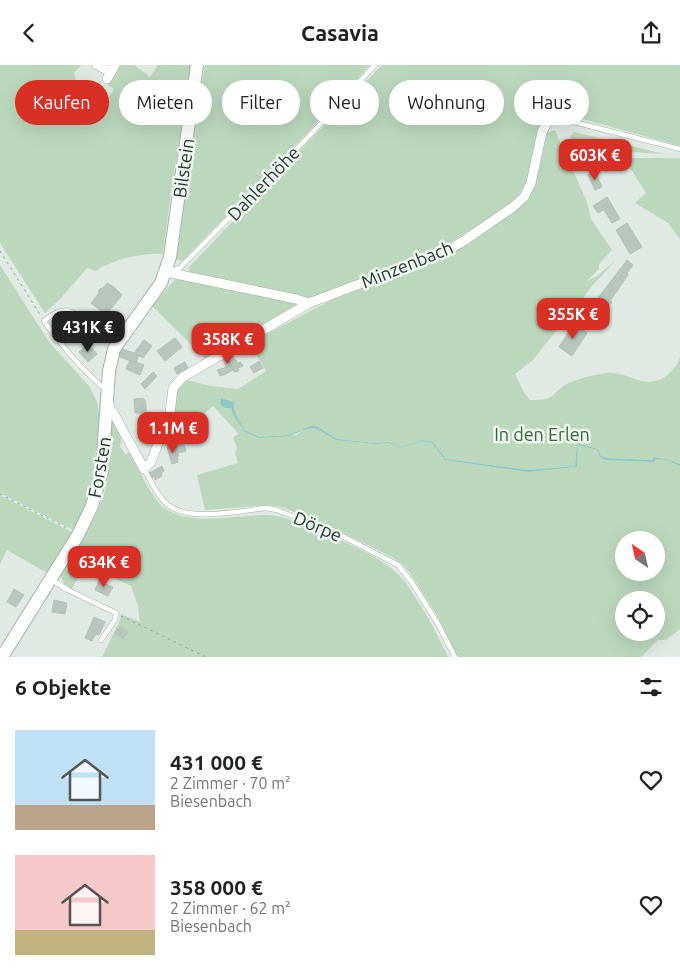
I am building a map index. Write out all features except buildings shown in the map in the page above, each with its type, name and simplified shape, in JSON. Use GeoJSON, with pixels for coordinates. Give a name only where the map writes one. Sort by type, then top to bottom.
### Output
{"type":"FeatureCollection","features":[{"type":"Feature","properties":{"kind":"street"},"geometry":{"type":"LineString","coordinates":[[97,65],[111,72]]}},
{"type":"Feature","properties":{"kind":"street","name":"Bilstein"},"geometry":{"type":"LineString","coordinates":[[108,398],[109,371],[114,349],[152,299],[166,272],[170,257],[197,65]]}},
{"type":"Feature","properties":{"kind":"street","name":"Minzenbach"},"geometry":{"type":"LineString","coordinates":[[144,469],[151,462],[159,441],[169,423],[171,417],[171,395],[176,383],[182,377],[309,303],[442,253],[464,241],[513,207],[524,197],[531,183],[542,132],[546,125]]}},
{"type":"Feature","properties":{"kind":"street"},"geometry":{"type":"LineString","coordinates":[[166,272],[309,303]]}},
{"type":"Feature","properties":{"kind":"street"},"geometry":{"type":"LineString","coordinates":[[108,398],[144,469]]}},
{"type":"Feature","properties":{"kind":"street","name":"Forsten"},"geometry":{"type":"LineString","coordinates":[[2,657],[78,534],[92,506],[98,491],[108,398]]}},
{"type":"Feature","properties":{"kind":"lane","name":"Dahlerhöhe"},"geometry":{"type":"LineString","coordinates":[[166,272],[180,268],[312,133],[375,65]]}},
{"type":"Feature","properties":{"kind":"lane"},"geometry":{"type":"LineString","coordinates":[[581,125],[680,149]]}},
{"type":"Feature","properties":{"kind":"lane"},"geometry":{"type":"LineString","coordinates":[[90,327],[71,310],[64,309],[57,311],[44,321],[65,349],[94,379],[108,398]]}},
{"type":"Feature","properties":{"kind":"lane","name":"Dörpe"},"geometry":{"type":"LineString","coordinates":[[144,469],[163,500],[177,510],[193,514],[266,509],[277,510],[289,513],[342,536],[389,559],[398,565],[412,581],[455,657]]}},
{"type":"Feature","properties":{"kind":"lane"},"geometry":{"type":"LineString","coordinates":[[51,579],[68,590],[116,613],[115,620],[101,640]]}},
{"type":"Feature","properties":{"kind":"path"},"geometry":{"type":"LineString","coordinates":[[0,251],[44,321]]}},
{"type":"Feature","properties":{"kind":"path"},"geometry":{"type":"LineString","coordinates":[[0,494],[78,534]]}},
{"type":"Feature","properties":{"kind":"path"},"geometry":{"type":"LineString","coordinates":[[116,613],[206,657]]}},
{"type":"Feature","properties":{"kind":"green space"},"geometry":{"type":"Polygon","coordinates":[[[0,65],[82,65],[74,72],[76,80],[15,80],[15,125],[109,125],[109,97],[114,89],[109,86],[109,83],[119,65],[134,65],[150,77],[158,65],[191,65],[189,80],[119,80],[119,125],[182,125],[163,254],[147,254],[128,258],[110,263],[96,271],[87,268],[45,313],[0,243],[0,65]]]}},
{"type":"Feature","properties":{"kind":"green space"},"geometry":{"type":"Polygon","coordinates":[[[205,65],[370,65],[356,80],[310,80],[310,125],[315,125],[182,261],[176,259],[196,125],[212,125],[212,80],[203,80],[205,65]]]}},
{"type":"Feature","properties":{"kind":"green space"},"geometry":{"type":"Polygon","coordinates":[[[382,65],[680,65],[680,146],[589,121],[589,80],[514,80],[514,125],[541,125],[526,183],[518,198],[500,212],[432,254],[319,296],[307,298],[190,275],[189,267],[325,125],[379,125],[379,80],[368,80],[382,65]]]}},
{"type":"Feature","properties":{"kind":"green space","name":"In den Erlen"},"geometry":{"type":"Polygon","coordinates":[[[555,130],[587,202],[591,219],[612,250],[599,264],[599,269],[587,281],[597,276],[615,261],[577,306],[571,302],[562,307],[557,314],[562,323],[533,360],[515,374],[523,391],[530,400],[542,400],[551,397],[569,383],[585,377],[606,373],[620,374],[652,382],[659,380],[672,371],[680,358],[680,464],[666,459],[655,457],[653,460],[606,458],[601,456],[598,449],[577,443],[575,466],[528,470],[446,459],[433,442],[422,440],[401,447],[389,442],[375,443],[337,439],[316,426],[311,426],[289,435],[258,437],[244,430],[243,427],[243,431],[258,438],[295,435],[304,430],[315,428],[336,440],[375,444],[389,443],[401,448],[422,441],[432,443],[445,460],[528,472],[577,467],[578,445],[597,450],[600,457],[605,460],[654,462],[656,459],[666,460],[680,466],[680,629],[665,640],[665,591],[615,591],[615,641],[657,641],[641,657],[458,657],[436,614],[410,573],[401,563],[390,556],[335,529],[282,507],[268,505],[205,510],[197,475],[238,463],[235,453],[237,448],[233,437],[239,434],[213,406],[196,421],[174,422],[173,403],[177,388],[186,380],[211,386],[238,389],[266,371],[249,343],[343,294],[443,257],[528,199],[534,186],[547,133],[555,130]],[[222,398],[220,405],[225,408],[231,408],[235,418],[243,427],[235,413],[234,402],[222,398]]]}},
{"type":"Feature","properties":{"kind":"green space"},"geometry":{"type":"Polygon","coordinates":[[[574,132],[664,154],[614,151],[601,156],[595,161],[588,161],[582,165],[570,136],[574,132]]]}},
{"type":"Feature","properties":{"kind":"green space"},"geometry":{"type":"Polygon","coordinates":[[[624,158],[680,158],[680,239],[668,223],[635,203],[646,193],[624,158]]]}},
{"type":"Feature","properties":{"kind":"green space"},"geometry":{"type":"Polygon","coordinates":[[[0,265],[49,342],[89,386],[97,402],[100,419],[92,485],[83,511],[73,530],[0,493],[0,265]]]}},
{"type":"Feature","properties":{"kind":"green space"},"geometry":{"type":"Polygon","coordinates":[[[176,278],[296,303],[299,307],[205,358],[152,306],[176,278]]]}},
{"type":"Feature","properties":{"kind":"green space"},"geometry":{"type":"Polygon","coordinates":[[[112,418],[123,437],[121,439],[122,443],[119,444],[125,454],[130,453],[150,491],[164,508],[175,514],[200,519],[253,515],[278,516],[297,522],[362,550],[394,570],[404,580],[429,619],[448,657],[102,657],[120,620],[121,614],[140,622],[138,606],[131,586],[84,564],[72,589],[64,584],[60,573],[86,534],[97,513],[105,491],[110,455],[112,418]]]}},
{"type":"Feature","properties":{"kind":"green space"},"geometry":{"type":"Polygon","coordinates":[[[0,495],[72,532],[47,573],[7,550],[0,564],[0,495]]]}},
{"type":"Feature","properties":{"kind":"water"},"geometry":{"type":"Polygon","coordinates":[[[221,398],[234,402],[235,413],[244,430],[259,437],[289,435],[311,426],[316,426],[337,439],[375,443],[389,442],[401,447],[422,440],[433,442],[446,459],[528,470],[575,466],[577,443],[598,449],[601,456],[606,458],[653,460],[654,457],[666,459],[680,464],[680,466],[666,460],[656,459],[654,462],[605,460],[600,457],[597,450],[578,445],[577,467],[528,472],[445,460],[432,443],[422,441],[401,448],[389,443],[375,444],[336,440],[315,428],[289,436],[258,438],[243,431],[231,408],[225,408],[220,405],[221,398]]]}}]}
